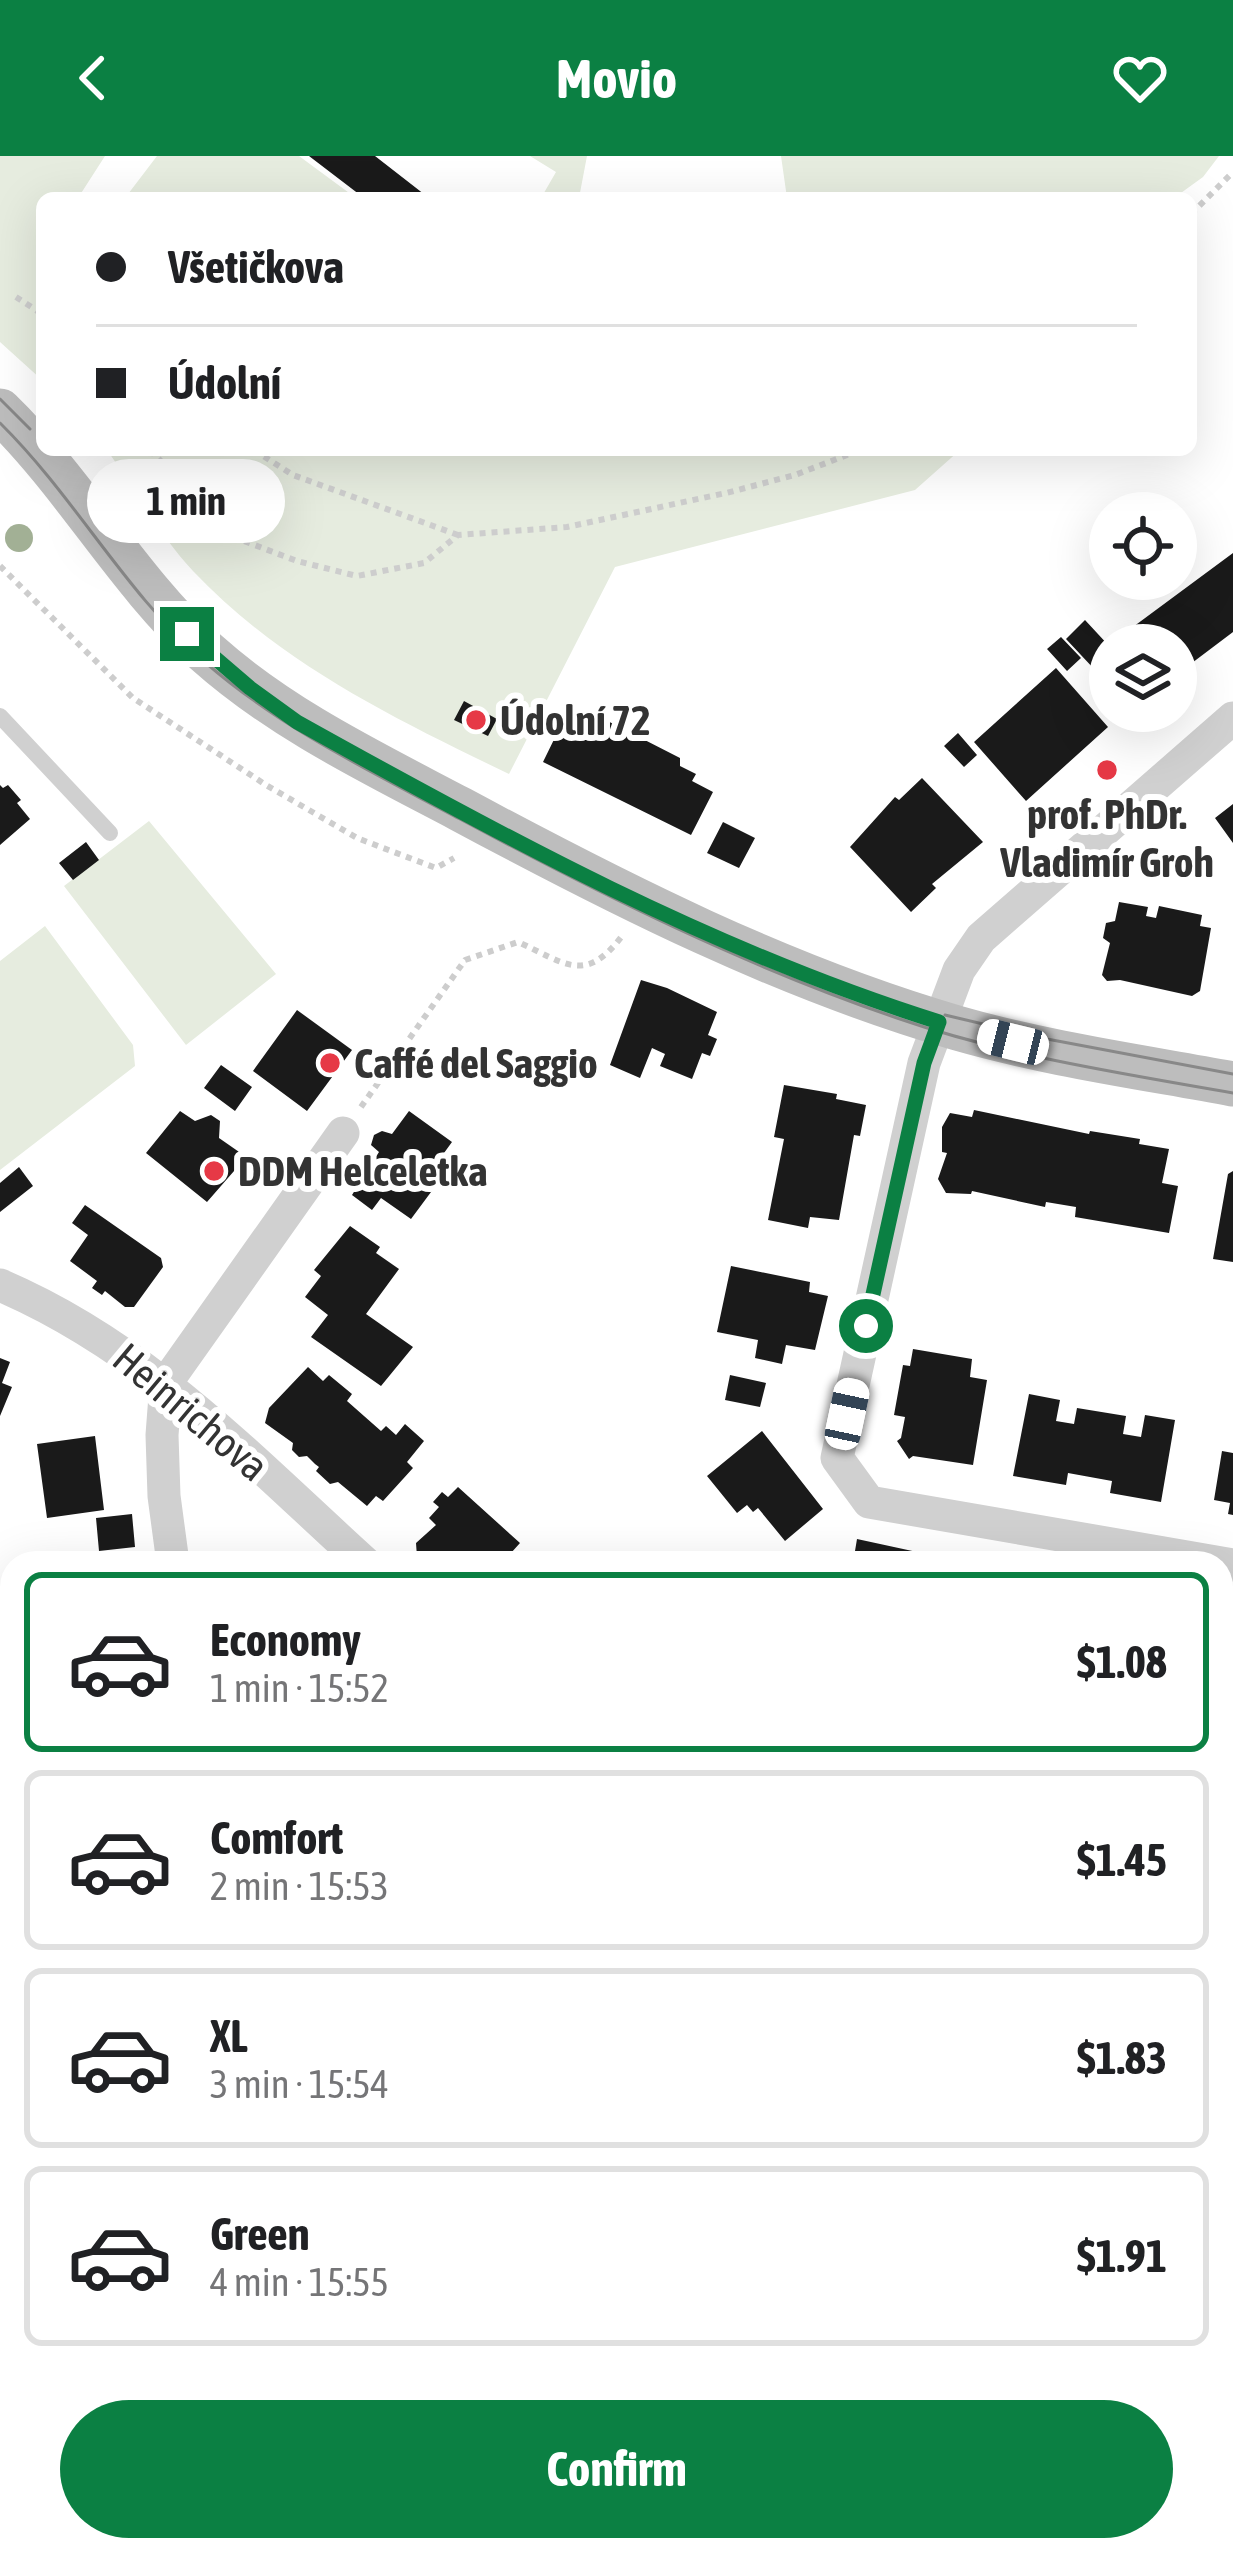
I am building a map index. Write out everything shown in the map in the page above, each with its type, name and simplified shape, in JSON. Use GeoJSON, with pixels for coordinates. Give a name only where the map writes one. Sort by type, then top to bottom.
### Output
{"type":"FeatureCollection","features":[{"type":"Feature","properties":{"kind":"street"},"geometry":{"type":"LineString","coordinates":[[0,411],[36,449]]}},
{"type":"Feature","properties":{"kind":"street"},"geometry":{"type":"LineString","coordinates":[[42,456],[129,571],[226,669],[297,722],[647,908],[939,1022],[1013,1042],[1233,1084]]}},
{"type":"Feature","properties":{"kind":"street"},"geometry":{"type":"LineString","coordinates":[[1152,1551],[869,1502],[837,1457],[924,1063],[959,970],[981,938],[1233,718]]}},
{"type":"Feature","properties":{"kind":"street"},"geometry":{"type":"LineString","coordinates":[[171,1551],[161,1436],[166,1383],[343,1133]]}},
{"type":"Feature","properties":{"kind":"street","name":"Heinrichova"},"geometry":{"type":"LineString","coordinates":[[0,1286],[73,1319],[166,1383],[352,1551]]}},
{"type":"Feature","properties":{"kind":"lane"},"geometry":{"type":"LineString","coordinates":[[0,716],[110,832]]}},
{"type":"Feature","properties":{"kind":"path"},"geometry":{"type":"LineString","coordinates":[[1197,208],[1233,172]]}},
{"type":"Feature","properties":{"kind":"path"},"geometry":{"type":"LineString","coordinates":[[16,297],[36,310]]}},
{"type":"Feature","properties":{"kind":"path"},"geometry":{"type":"LineString","coordinates":[[156,456],[236,538],[297,561],[357,576],[424,563],[458,535]]}},
{"type":"Feature","properties":{"kind":"path"},"geometry":{"type":"LineString","coordinates":[[263,456],[293,475],[458,535],[567,527],[749,487],[842,456]]}},
{"type":"Feature","properties":{"kind":"path"},"geometry":{"type":"LineString","coordinates":[[0,566],[134,698],[266,785],[357,838],[436,868],[454,858]]}},
{"type":"Feature","properties":{"kind":"path"},"geometry":{"type":"LineString","coordinates":[[343,1133],[464,960],[518,942],[577,968],[604,960],[624,933]]}},
{"type":"Feature","properties":{"kind":"shaded area"},"geometry":{"type":"Polygon","coordinates":[[[0,156],[105,156],[82,192],[36,192],[36,375],[0,342],[0,156]]]}},
{"type":"Feature","properties":{"kind":"shaded area"},"geometry":{"type":"Polygon","coordinates":[[[157,156],[299,156],[348,192],[130,192],[157,156]]]}},
{"type":"Feature","properties":{"kind":"shaded area"},"geometry":{"type":"Polygon","coordinates":[[[530,156],[587,156],[580,192],[544,192],[556,172],[530,156]]]}},
{"type":"Feature","properties":{"kind":"shaded area"},"geometry":{"type":"Polygon","coordinates":[[[781,156],[1219,156],[1203,177],[1182,192],[786,192],[781,156]]]}},
{"type":"Feature","properties":{"kind":"shaded area"},"geometry":{"type":"Polygon","coordinates":[[[111,456],[953,456],[915,490],[615,567],[509,774],[382,710],[302,662],[227,604],[159,528],[111,456]]]}},
{"type":"Feature","properties":{"kind":"shaded area"},"geometry":{"type":"Polygon","coordinates":[[[149,821],[276,974],[186,1045],[64,886],[149,821]]]}},
{"type":"Feature","properties":{"kind":"shaded area"},"geometry":{"type":"Polygon","coordinates":[[[45,926],[133,1045],[135,1066],[0,1170],[0,961],[45,926]]]}},
{"type":"Feature","properties":{"kind":"building"},"geometry":{"type":"Polygon","coordinates":[[[309,156],[375,156],[421,192],[356,192],[309,156]]]}},
{"type":"Feature","properties":{"kind":"building"},"geometry":{"type":"Polygon","coordinates":[[[1233,553],[1233,632],[1197,659],[1197,624],[1137,624],[1169,600],[1197,600],[1197,580],[1233,553]]]}},
{"type":"Feature","properties":{"kind":"building"},"geometry":{"type":"Polygon","coordinates":[[[1085,620],[1089,664],[1066,639],[1085,620]]]}},
{"type":"Feature","properties":{"kind":"building"},"geometry":{"type":"Polygon","coordinates":[[[1061,637],[1081,658],[1067,671],[1047,649],[1061,637]]]}},
{"type":"Feature","properties":{"kind":"building"},"geometry":{"type":"Polygon","coordinates":[[[1056,668],[1089,705],[1089,732],[1102,732],[1026,801],[974,742],[1056,668]]]}},
{"type":"Feature","properties":{"kind":"building","name":"Údolní 72"},"geometry":{"type":"Polygon","coordinates":[[[464,701],[497,719],[488,736],[454,720],[464,701]]]}},
{"type":"Feature","properties":{"kind":"building"},"geometry":{"type":"Polygon","coordinates":[[[590,712],[680,758],[680,766],[696,774],[692,781],[713,792],[691,835],[543,762],[565,717],[583,727],[590,712]]]}},
{"type":"Feature","properties":{"kind":"building"},"geometry":{"type":"Polygon","coordinates":[[[958,733],[977,755],[964,767],[944,746],[958,733]]]}},
{"type":"Feature","properties":{"kind":"building"},"geometry":{"type":"Polygon","coordinates":[[[922,778],[983,842],[932,884],[936,888],[911,912],[850,847],[895,797],[899,800],[922,778]]]}},
{"type":"Feature","properties":{"kind":"building"},"geometry":{"type":"Polygon","coordinates":[[[0,785],[8,785],[30,819],[0,845],[0,785]]]}},
{"type":"Feature","properties":{"kind":"building"},"geometry":{"type":"Polygon","coordinates":[[[1233,804],[1233,843],[1215,818],[1233,804]]]}},
{"type":"Feature","properties":{"kind":"building"},"geometry":{"type":"Polygon","coordinates":[[[723,822],[755,838],[739,868],[707,853],[723,822]]]}},
{"type":"Feature","properties":{"kind":"building"},"geometry":{"type":"Polygon","coordinates":[[[86,842],[99,860],[73,880],[59,863],[86,842]]]}},
{"type":"Feature","properties":{"kind":"building"},"geometry":{"type":"Polygon","coordinates":[[[1119,902],[1148,907],[1146,916],[1156,918],[1159,906],[1202,915],[1200,926],[1211,928],[1200,991],[1192,996],[1107,981],[1102,975],[1110,943],[1103,938],[1106,923],[1115,921],[1119,902]]]}},
{"type":"Feature","properties":{"kind":"building"},"geometry":{"type":"Polygon","coordinates":[[[641,980],[717,1012],[708,1035],[717,1039],[710,1056],[702,1053],[692,1079],[660,1066],[665,1054],[652,1048],[640,1078],[610,1065],[641,980]]]}},
{"type":"Feature","properties":{"kind":"building"},"geometry":{"type":"Polygon","coordinates":[[[297,1010],[352,1050],[307,1111],[253,1071],[297,1010]]]}},
{"type":"Feature","properties":{"kind":"building"},"geometry":{"type":"Polygon","coordinates":[[[221,1065],[252,1087],[235,1111],[204,1088],[221,1065]]]}},
{"type":"Feature","properties":{"kind":"building"},"geometry":{"type":"Polygon","coordinates":[[[784,1085],[837,1094],[836,1099],[866,1105],[860,1136],[854,1135],[839,1220],[810,1217],[808,1228],[768,1220],[784,1139],[774,1137],[784,1085]]]}},
{"type":"Feature","properties":{"kind":"building"},"geometry":{"type":"Polygon","coordinates":[[[974,1110],[1089,1134],[1140,1139],[1139,1144],[1169,1149],[1162,1183],[1178,1186],[1169,1233],[1075,1217],[1076,1207],[1046,1202],[1045,1207],[972,1191],[946,1193],[938,1179],[947,1153],[942,1152],[942,1127],[950,1113],[972,1117],[974,1110]]]}},
{"type":"Feature","properties":{"kind":"building"},"geometry":{"type":"Polygon","coordinates":[[[180,1111],[195,1121],[211,1115],[220,1121],[219,1138],[242,1154],[241,1163],[207,1202],[146,1153],[180,1111]]]}},
{"type":"Feature","properties":{"kind":"building"},"geometry":{"type":"Polygon","coordinates":[[[409,1111],[452,1142],[444,1153],[454,1161],[411,1219],[381,1198],[372,1210],[352,1195],[379,1152],[371,1145],[374,1135],[392,1134],[409,1111]]]}},
{"type":"Feature","properties":{"kind":"building"},"geometry":{"type":"Polygon","coordinates":[[[19,1167],[33,1186],[0,1212],[0,1183],[19,1167]]]}},
{"type":"Feature","properties":{"kind":"building"},"geometry":{"type":"Polygon","coordinates":[[[1233,1171],[1233,1262],[1213,1259],[1228,1174],[1233,1171]]]}},
{"type":"Feature","properties":{"kind":"building"},"geometry":{"type":"Polygon","coordinates":[[[85,1205],[161,1258],[163,1267],[134,1307],[125,1307],[105,1291],[102,1295],[92,1288],[97,1281],[70,1261],[88,1235],[72,1223],[85,1205]]]}},
{"type":"Feature","properties":{"kind":"building"},"geometry":{"type":"Polygon","coordinates":[[[350,1226],[380,1247],[376,1253],[399,1269],[366,1314],[413,1347],[381,1386],[311,1337],[328,1315],[305,1297],[321,1276],[314,1270],[350,1226]]]}},
{"type":"Feature","properties":{"kind":"building"},"geometry":{"type":"Polygon","coordinates":[[[731,1266],[810,1282],[809,1292],[828,1296],[815,1350],[786,1345],[782,1364],[755,1358],[758,1340],[717,1332],[731,1266]]]}},
{"type":"Feature","properties":{"kind":"building"},"geometry":{"type":"Polygon","coordinates":[[[913,1349],[972,1359],[970,1377],[987,1380],[973,1465],[909,1459],[897,1441],[905,1417],[894,1415],[903,1365],[910,1366],[913,1349]]]}},
{"type":"Feature","properties":{"kind":"building"},"geometry":{"type":"Polygon","coordinates":[[[0,1358],[10,1362],[2,1383],[12,1387],[0,1416],[0,1358]]]}},
{"type":"Feature","properties":{"kind":"building"},"geometry":{"type":"Polygon","coordinates":[[[308,1367],[323,1381],[329,1375],[352,1394],[347,1401],[381,1431],[386,1426],[396,1435],[405,1424],[424,1441],[407,1462],[413,1468],[383,1501],[376,1496],[367,1506],[338,1482],[330,1484],[316,1471],[319,1467],[307,1456],[299,1457],[292,1450],[293,1443],[265,1423],[269,1408],[308,1367]]]}},
{"type":"Feature","properties":{"kind":"building"},"geometry":{"type":"Polygon","coordinates":[[[730,1375],[766,1383],[760,1407],[725,1400],[730,1375]]]}},
{"type":"Feature","properties":{"kind":"building"},"geometry":{"type":"Polygon","coordinates":[[[1029,1394],[1060,1400],[1056,1421],[1074,1424],[1077,1408],[1126,1416],[1123,1434],[1141,1437],[1145,1415],[1175,1420],[1161,1502],[1110,1493],[1112,1481],[1068,1473],[1066,1485],[1013,1476],[1029,1394]]]}},
{"type":"Feature","properties":{"kind":"building"},"geometry":{"type":"Polygon","coordinates":[[[762,1431],[823,1509],[785,1541],[758,1508],[753,1512],[747,1505],[737,1513],[707,1476],[762,1431]]]}},
{"type":"Feature","properties":{"kind":"building"},"geometry":{"type":"Polygon","coordinates":[[[95,1436],[104,1510],[47,1518],[37,1444],[95,1436]]]}},
{"type":"Feature","properties":{"kind":"building"},"geometry":{"type":"Polygon","coordinates":[[[1222,1451],[1233,1453],[1233,1515],[1228,1514],[1230,1503],[1214,1500],[1222,1451]]]}},
{"type":"Feature","properties":{"kind":"building"},"geometry":{"type":"Polygon","coordinates":[[[458,1487],[520,1543],[513,1551],[417,1551],[416,1543],[436,1525],[429,1518],[439,1507],[433,1502],[442,1492],[448,1497],[458,1487]]]}},
{"type":"Feature","properties":{"kind":"building"},"geometry":{"type":"Polygon","coordinates":[[[132,1514],[135,1547],[99,1551],[96,1518],[132,1514]]]}},
{"type":"Feature","properties":{"kind":"building"},"geometry":{"type":"Polygon","coordinates":[[[857,1539],[912,1551],[855,1551],[857,1539]]]}},
{"type":"Feature","properties":{"kind":"tram line"},"geometry":{"type":"LineString","coordinates":[[0,399],[30,429]]}},
{"type":"Feature","properties":{"kind":"tram line"},"geometry":{"type":"LineString","coordinates":[[0,423],[177,636],[265,709],[361,766],[621,902],[840,998],[1021,1053],[1233,1093]]}},
{"type":"Feature","properties":{"kind":"tram line"},"geometry":{"type":"LineString","coordinates":[[945,1015],[1233,1074]]}},
{"type":"Feature","properties":{"kind":"place","name":"Údolní 72"},"geometry":{"type":"Point","coordinates":[476,720]}},
{"type":"Feature","properties":{"kind":"place","name":"prof. PhDr. Vladimír Groh"},"geometry":{"type":"Point","coordinates":[1107,770]}},
{"type":"Feature","properties":{"kind":"place","name":"Caffé del Saggio"},"geometry":{"type":"Point","coordinates":[330,1063]}},
{"type":"Feature","properties":{"kind":"place","name":"DDM Helceletka"},"geometry":{"type":"Point","coordinates":[214,1171]}},
{"type":"Feature","properties":{"kind":"route"},"geometry":{"type":"LineString","coordinates":[[187,634],[297,722],[610,889],[751,952],[939,1022],[924,1063],[866,1326]]}}]}
